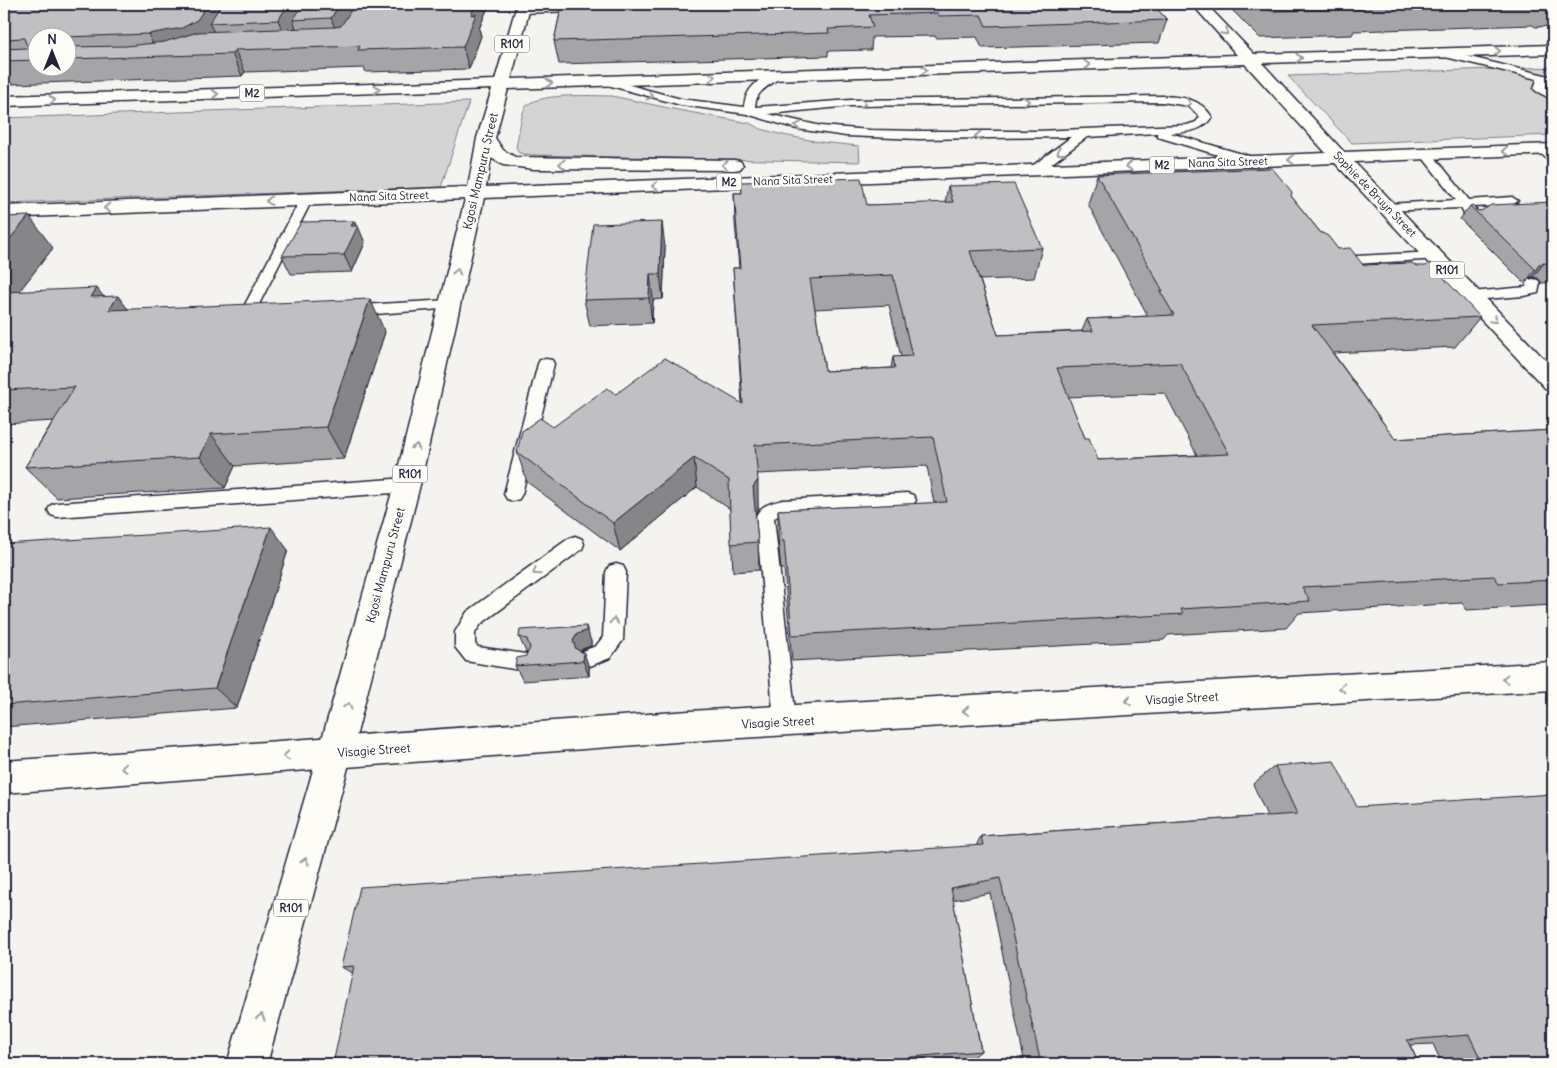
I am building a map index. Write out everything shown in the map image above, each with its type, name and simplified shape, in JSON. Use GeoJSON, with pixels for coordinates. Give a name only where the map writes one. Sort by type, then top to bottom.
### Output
{"type":"FeatureCollection","features":[{"type":"Feature","properties":{"kind":"main road","name":"Sophie de Bruyn Street"},"geometry":{"type":"LineString","coordinates":[[1199,4],[1340,158],[1553,382]]}},
{"type":"Feature","properties":{"kind":"main road","name":"Kgosi Mampuru Street"},"geometry":{"type":"LineString","coordinates":[[248,1064],[335,753],[407,485],[476,193],[486,138],[523,7]]}},
{"type":"Feature","properties":{"kind":"main road","name":"M2"},"geometry":{"type":"LineString","coordinates":[[4,101],[1553,49]]}},
{"type":"Feature","properties":{"kind":"main road"},"geometry":{"type":"LineString","coordinates":[[486,138],[492,150],[505,160],[527,163],[798,166],[983,172]]}},
{"type":"Feature","properties":{"kind":"main road","name":"Nana Sita Street"},"geometry":{"type":"LineString","coordinates":[[4,212],[1426,154],[1550,152]]}},
{"type":"Feature","properties":{"kind":"main road","name":"Visagie Street"},"geometry":{"type":"LineString","coordinates":[[4,776],[689,726],[1553,676]]}},
{"type":"Feature","properties":{"kind":"lane"},"geometry":{"type":"LineString","coordinates":[[523,7],[570,9]]}},
{"type":"Feature","properties":{"kind":"lane"},"geometry":{"type":"LineString","coordinates":[[1441,53],[1525,74],[1550,77]]}},
{"type":"Feature","properties":{"kind":"lane"},"geometry":{"type":"LineString","coordinates":[[749,111],[749,97],[757,87],[777,75]]}},
{"type":"Feature","properties":{"kind":"lane"},"geometry":{"type":"LineString","coordinates":[[1550,77],[1540,89],[1553,97]]}},
{"type":"Feature","properties":{"kind":"lane"},"geometry":{"type":"LineString","coordinates":[[604,81],[653,97],[735,111],[828,105],[1162,99],[1195,104],[1202,110],[1206,118],[1200,124],[1189,128],[1012,136],[840,133],[779,122],[749,111]]}},
{"type":"Feature","properties":{"kind":"lane"},"geometry":{"type":"LineString","coordinates":[[828,105],[818,113],[819,120],[823,126],[840,133]]}},
{"type":"Feature","properties":{"kind":"lane"},"geometry":{"type":"LineString","coordinates":[[1149,130],[1252,161]]}},
{"type":"Feature","properties":{"kind":"lane"},"geometry":{"type":"LineString","coordinates":[[1035,170],[1084,134]]}},
{"type":"Feature","properties":{"kind":"lane"},"geometry":{"type":"LineString","coordinates":[[1426,154],[1465,203],[1472,219]]}},
{"type":"Feature","properties":{"kind":"lane"},"geometry":{"type":"LineString","coordinates":[[247,314],[306,200]]}},
{"type":"Feature","properties":{"kind":"lane"},"geometry":{"type":"LineString","coordinates":[[1388,208],[1512,201]]}},
{"type":"Feature","properties":{"kind":"lane"},"geometry":{"type":"LineString","coordinates":[[1318,262],[1373,261],[1435,256]]}},
{"type":"Feature","properties":{"kind":"lane"},"geometry":{"type":"LineString","coordinates":[[1373,261],[1384,273]]}},
{"type":"Feature","properties":{"kind":"lane"},"geometry":{"type":"LineString","coordinates":[[1472,296],[1524,292],[1533,290],[1534,283]]}},
{"type":"Feature","properties":{"kind":"lane"},"geometry":{"type":"LineString","coordinates":[[362,310],[450,305]]}},
{"type":"Feature","properties":{"kind":"lane"},"geometry":{"type":"LineString","coordinates":[[513,494],[546,364]]}},
{"type":"Feature","properties":{"kind":"lane"},"geometry":{"type":"LineString","coordinates":[[57,510],[407,485]]}},
{"type":"Feature","properties":{"kind":"lane"},"geometry":{"type":"LineString","coordinates":[[785,721],[765,516],[771,510],[783,507],[907,500]]}},
{"type":"Feature","properties":{"kind":"lane"},"geometry":{"type":"LineString","coordinates":[[526,662],[474,655],[465,647],[465,632],[474,618],[492,603],[575,544]]}},
{"type":"Feature","properties":{"kind":"lane"},"geometry":{"type":"LineString","coordinates":[[590,657],[603,652],[613,640],[616,572]]}},
{"type":"Feature","properties":{"kind":"shaded area"},"geometry":{"type":"Polygon","coordinates":[[[1553,67],[1553,135],[1352,143],[1288,76],[1553,67]]]}},
{"type":"Feature","properties":{"kind":"shaded area"},"geometry":{"type":"Polygon","coordinates":[[[612,96],[749,123],[761,129],[783,135],[820,142],[859,146],[860,162],[532,155],[519,153],[516,147],[521,122],[525,108],[530,103],[552,97],[612,96]]]}},
{"type":"Feature","properties":{"kind":"shaded area"},"geometry":{"type":"Polygon","coordinates":[[[469,102],[441,187],[4,203],[4,118],[469,102]]]}},
{"type":"Feature","properties":{"kind":"building"},"geometry":{"type":"Polygon","coordinates":[[[4,4],[208,4],[197,20],[182,28],[148,34],[78,37],[78,28],[28,28],[28,45],[24,38],[4,39],[4,4]]]}},
{"type":"Feature","properties":{"kind":"building"},"geometry":{"type":"Polygon","coordinates":[[[222,4],[289,4],[278,20],[209,23],[222,4]]]}},
{"type":"Feature","properties":{"kind":"building"},"geometry":{"type":"Polygon","coordinates":[[[304,4],[340,4],[331,18],[293,20],[304,4]]]}},
{"type":"Feature","properties":{"kind":"building"},"geometry":{"type":"Polygon","coordinates":[[[355,4],[476,4],[471,15],[476,14],[463,47],[358,50],[360,46],[235,50],[232,54],[78,59],[78,47],[126,46],[164,42],[198,32],[341,26],[355,4]]]}},
{"type":"Feature","properties":{"kind":"building"},"geometry":{"type":"Polygon","coordinates":[[[562,4],[1153,4],[1167,20],[986,26],[981,15],[939,16],[938,13],[869,15],[873,27],[828,29],[829,33],[554,41],[562,4]]]}},
{"type":"Feature","properties":{"kind":"building"},"geometry":{"type":"Polygon","coordinates":[[[1263,4],[1400,4],[1361,5],[1365,9],[1271,11],[1263,4]]]}},
{"type":"Feature","properties":{"kind":"building"},"geometry":{"type":"Polygon","coordinates":[[[27,48],[28,60],[4,61],[4,49],[27,48]]]}},
{"type":"Feature","properties":{"kind":"building"},"geometry":{"type":"Polygon","coordinates":[[[1272,168],[1292,192],[1291,196],[1320,232],[1328,236],[1338,249],[1350,248],[1363,265],[1412,263],[1416,266],[1426,266],[1430,263],[1480,317],[1312,325],[1395,439],[1553,430],[1553,580],[1499,583],[1494,576],[1302,587],[1310,601],[1181,609],[1183,614],[792,635],[784,541],[782,541],[778,510],[947,502],[933,437],[755,445],[758,480],[753,487],[758,542],[731,544],[729,480],[694,458],[613,523],[517,452],[522,431],[540,418],[553,427],[607,388],[616,394],[665,358],[743,404],[733,268],[740,268],[734,193],[742,193],[741,182],[861,178],[867,205],[953,202],[948,186],[1014,184],[1042,248],[970,251],[998,335],[1093,331],[1087,319],[1174,315],[1160,291],[1163,291],[1097,175],[1272,168]],[[893,275],[810,279],[825,371],[895,368],[893,357],[912,356],[893,275]],[[1180,363],[1057,368],[1085,438],[1089,438],[1098,460],[1229,454],[1180,363]]]}},
{"type":"Feature","properties":{"kind":"building"},"geometry":{"type":"Polygon","coordinates":[[[1553,202],[1553,269],[1550,264],[1544,263],[1539,264],[1536,270],[1470,206],[1473,205],[1476,210],[1481,211],[1491,205],[1553,202]]]}},
{"type":"Feature","properties":{"kind":"building"},"geometry":{"type":"Polygon","coordinates":[[[29,216],[4,246],[4,217],[29,216]]]}},
{"type":"Feature","properties":{"kind":"building"},"geometry":{"type":"Polygon","coordinates":[[[354,221],[351,226],[358,226],[344,255],[282,256],[301,222],[354,221]]]}},
{"type":"Feature","properties":{"kind":"building"},"geometry":{"type":"Polygon","coordinates":[[[662,222],[660,274],[650,274],[649,298],[584,300],[593,224],[662,222]]]}},
{"type":"Feature","properties":{"kind":"building"},"geometry":{"type":"Polygon","coordinates":[[[97,288],[91,297],[118,296],[109,310],[370,299],[326,427],[211,434],[200,457],[25,467],[75,387],[4,390],[4,292],[97,288]]]}},
{"type":"Feature","properties":{"kind":"building"},"geometry":{"type":"Polygon","coordinates":[[[271,527],[215,688],[4,705],[4,544],[271,527]]]}},
{"type":"Feature","properties":{"kind":"building"},"geometry":{"type":"Polygon","coordinates":[[[586,626],[586,631],[577,634],[573,641],[576,649],[584,653],[583,661],[515,666],[517,658],[526,656],[530,648],[527,639],[519,637],[520,630],[586,626]]]}},
{"type":"Feature","properties":{"kind":"building"},"geometry":{"type":"Polygon","coordinates":[[[1334,761],[1357,807],[1553,794],[1553,1064],[1483,1064],[1469,1035],[1407,1040],[1419,1064],[1041,1064],[1000,878],[951,888],[981,1051],[911,1057],[912,1064],[333,1064],[354,966],[341,967],[360,887],[983,845],[981,836],[1297,814],[1275,766],[1334,761]]]}}]}
